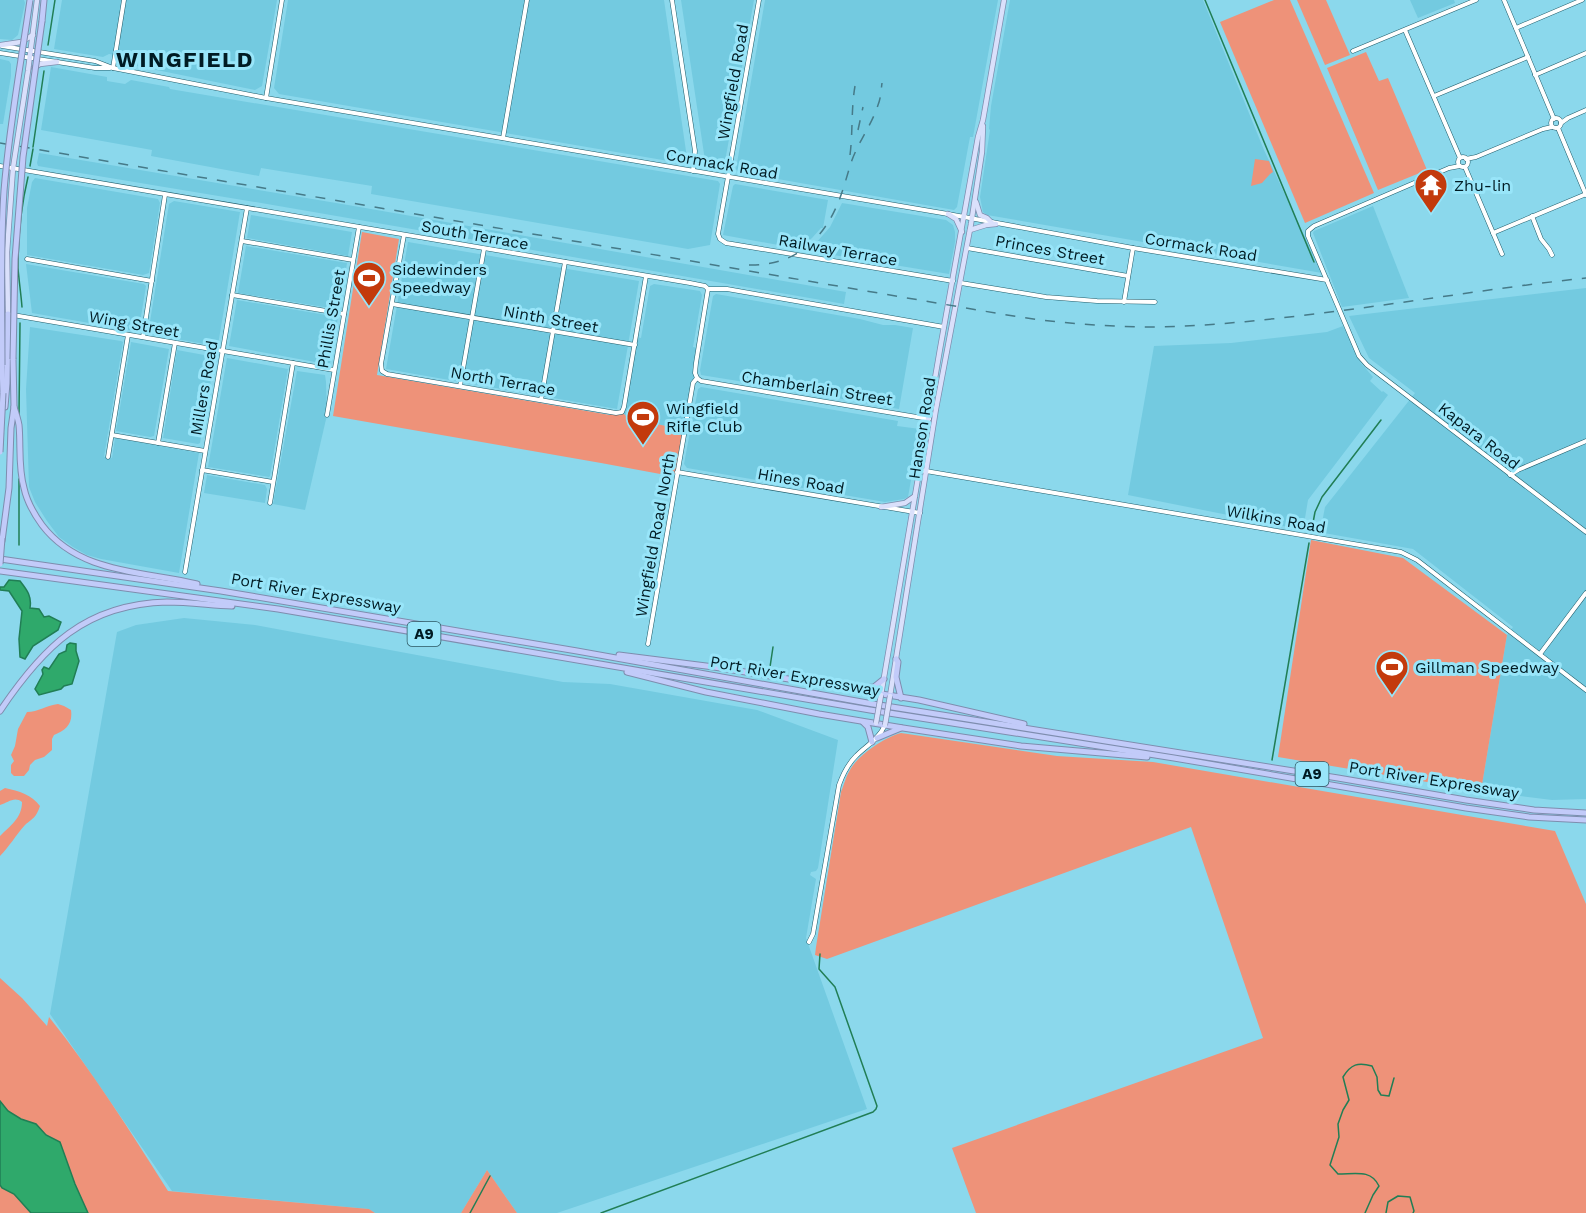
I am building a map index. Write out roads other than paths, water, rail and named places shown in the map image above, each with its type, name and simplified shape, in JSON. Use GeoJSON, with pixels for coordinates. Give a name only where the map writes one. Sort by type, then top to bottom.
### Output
{"type":"FeatureCollection","features":[{"type":"Feature","properties":{"kind":"highway"},"geometry":{"type":"LineString","coordinates":[[0,453],[1,260],[4,190],[30,0]]}},
{"type":"Feature","properties":{"kind":"highway"},"geometry":{"type":"LineString","coordinates":[[0,548],[9,488],[10,428],[14,407],[15,259],[24,157],[44,0]]}},
{"type":"Feature","properties":{"kind":"highway"},"geometry":{"type":"LineString","coordinates":[[0,438],[7,384],[8,314]]}},
{"type":"Feature","properties":{"kind":"highway"},"geometry":{"type":"LineString","coordinates":[[0,372],[2,365]]}},
{"type":"Feature","properties":{"kind":"highway"},"geometry":{"type":"LineString","coordinates":[[14,407],[19,423],[20,462],[24,487],[33,511],[60,544],[91,562],[122,570],[177,579],[222,591]]}},
{"type":"Feature","properties":{"kind":"highway","name":"A9"},"geometry":{"type":"LineString","coordinates":[[0,562],[2,538]]}},
{"type":"Feature","properties":{"kind":"highway","name":"Port River Expressway"},"geometry":{"type":"LineString","coordinates":[[0,562],[222,591],[873,704],[1466,800],[1534,810],[1586,813]]}},
{"type":"Feature","properties":{"kind":"highway","name":"Port River Expressway"},"geometry":{"type":"LineString","coordinates":[[0,571],[258,606],[897,715],[1174,758],[1466,808],[1529,817],[1586,820]]}},
{"type":"Feature","properties":{"kind":"highway"},"geometry":{"type":"LineString","coordinates":[[0,711],[28,671],[50,648],[89,621],[112,611],[139,604],[168,602],[258,606]]}},
{"type":"Feature","properties":{"kind":"highway"},"geometry":{"type":"LineString","coordinates":[[577,651],[714,666],[890,696],[977,713],[1029,725],[1039,730]]}},
{"type":"Feature","properties":{"kind":"highway"},"geometry":{"type":"LineString","coordinates":[[570,658],[706,692],[903,728],[1084,753],[1174,758]]}},
{"type":"Feature","properties":{"kind":"highway"},"geometry":{"type":"LineString","coordinates":[[896,659],[898,662],[896,677],[901,698]]}},
{"type":"Feature","properties":{"kind":"highway"},"geometry":{"type":"LineString","coordinates":[[845,689],[874,687],[884,679]]}},
{"type":"Feature","properties":{"kind":"highway"},"geometry":{"type":"LineString","coordinates":[[863,721],[874,740],[903,728]]}},
{"type":"Feature","properties":{"kind":"main road"},"geometry":{"type":"LineString","coordinates":[[8,314],[7,252],[13,168],[38,0]]}},
{"type":"Feature","properties":{"kind":"main road","name":"Hanson Road"},"geometry":{"type":"LineString","coordinates":[[876,723],[944,327],[1004,0]]}},
{"type":"Feature","properties":{"kind":"main road"},"geometry":{"type":"LineString","coordinates":[[1,45],[21,42],[33,35]]}},
{"type":"Feature","properties":{"kind":"main road"},"geometry":{"type":"LineString","coordinates":[[28,71],[40,64],[57,63]]}},
{"type":"Feature","properties":{"kind":"main road","name":"Hanson Road"},"geometry":{"type":"LineString","coordinates":[[885,725],[934,420],[972,219],[982,152],[983,120]]}},
{"type":"Feature","properties":{"kind":"main road"},"geometry":{"type":"LineString","coordinates":[[975,199],[980,215],[994,223]]}},
{"type":"Feature","properties":{"kind":"main road"},"geometry":{"type":"LineString","coordinates":[[948,214],[962,213],[967,204]]}},
{"type":"Feature","properties":{"kind":"main road"},"geometry":{"type":"LineString","coordinates":[[948,214],[957,219],[962,232]]}},
{"type":"Feature","properties":{"kind":"main road"},"geometry":{"type":"LineString","coordinates":[[970,230],[994,223]]}},
{"type":"Feature","properties":{"kind":"main road"},"geometry":{"type":"LineString","coordinates":[[944,327],[949,338]]}},
{"type":"Feature","properties":{"kind":"main road"},"geometry":{"type":"LineString","coordinates":[[881,507],[905,503],[915,496]]}},
{"type":"Feature","properties":{"kind":"street"},"geometry":{"type":"LineString","coordinates":[[113,68],[124,0]]}},
{"type":"Feature","properties":{"kind":"street"},"geometry":{"type":"LineString","coordinates":[[266,98],[282,0]]}},
{"type":"Feature","properties":{"kind":"street"},"geometry":{"type":"LineString","coordinates":[[503,138],[527,0]]}},
{"type":"Feature","properties":{"kind":"street"},"geometry":{"type":"LineString","coordinates":[[672,0],[695,152],[693,171]]}},
{"type":"Feature","properties":{"kind":"street","name":"Wingfield Road"},"geometry":{"type":"LineString","coordinates":[[720,239],[718,234],[759,0]]}},
{"type":"Feature","properties":{"kind":"street"},"geometry":{"type":"LineString","coordinates":[[1353,51],[1476,0]]}},
{"type":"Feature","properties":{"kind":"street"},"geometry":{"type":"LineString","coordinates":[[1493,233],[1586,194],[1504,0]]}},
{"type":"Feature","properties":{"kind":"street"},"geometry":{"type":"LineString","coordinates":[[1516,28],[1582,0]]}},
{"type":"Feature","properties":{"kind":"street"},"geometry":{"type":"LineString","coordinates":[[1405,30],[1502,255]]}},
{"type":"Feature","properties":{"kind":"street","name":"Cormack Road"},"geometry":{"type":"LineString","coordinates":[[1,45],[95,61],[113,68],[266,98],[1327,280]]}},
{"type":"Feature","properties":{"kind":"street","name":"Cormack Road"},"geometry":{"type":"LineString","coordinates":[[0,53],[57,63],[113,68]]}},
{"type":"Feature","properties":{"kind":"street"},"geometry":{"type":"LineString","coordinates":[[1535,75],[1586,53]]}},
{"type":"Feature","properties":{"kind":"street"},"geometry":{"type":"LineString","coordinates":[[1434,96],[1528,57]]}},
{"type":"Feature","properties":{"kind":"street"},"geometry":{"type":"LineString","coordinates":[[1327,280],[1308,236],[1310,228],[1586,110]]}},
{"type":"Feature","properties":{"kind":"street","name":"South Terrace"},"geometry":{"type":"LineString","coordinates":[[0,166],[700,285],[708,289],[728,289],[944,327]]}},
{"type":"Feature","properties":{"kind":"street"},"geometry":{"type":"LineString","coordinates":[[143,337],[165,195]]}},
{"type":"Feature","properties":{"kind":"street","name":"Millers Road"},"geometry":{"type":"LineString","coordinates":[[185,572],[247,208]]}},
{"type":"Feature","properties":{"kind":"street"},"geometry":{"type":"LineString","coordinates":[[1532,216],[1541,239],[1552,255]]}},
{"type":"Feature","properties":{"kind":"street","name":"Phillis Street"},"geometry":{"type":"LineString","coordinates":[[327,415],[359,228]]}},
{"type":"Feature","properties":{"kind":"street"},"geometry":{"type":"LineString","coordinates":[[392,304],[404,235]]}},
{"type":"Feature","properties":{"kind":"street","name":"Railway Terrace"},"geometry":{"type":"LineString","coordinates":[[720,239],[726,243],[953,281]]}},
{"type":"Feature","properties":{"kind":"street"},"geometry":{"type":"LineString","coordinates":[[242,241],[353,260]]}},
{"type":"Feature","properties":{"kind":"street","name":"Princes Street"},"geometry":{"type":"LineString","coordinates":[[967,248],[1128,276]]}},
{"type":"Feature","properties":{"kind":"street"},"geometry":{"type":"LineString","coordinates":[[1124,302],[1132,248]]}},
{"type":"Feature","properties":{"kind":"street"},"geometry":{"type":"LineString","coordinates":[[460,386],[484,249]]}},
{"type":"Feature","properties":{"kind":"street"},"geometry":{"type":"LineString","coordinates":[[27,259],[152,281]]}},
{"type":"Feature","properties":{"kind":"street"},"geometry":{"type":"LineString","coordinates":[[541,400],[565,262]]}},
{"type":"Feature","properties":{"kind":"street"},"geometry":{"type":"LineString","coordinates":[[635,345],[646,276]]}},
{"type":"Feature","properties":{"kind":"street","name":"Kapara Road"},"geometry":{"type":"LineString","coordinates":[[1327,280],[1359,356],[1367,365],[1586,532]]}},
{"type":"Feature","properties":{"kind":"street"},"geometry":{"type":"LineString","coordinates":[[961,283],[1046,297],[1155,302]]}},
{"type":"Feature","properties":{"kind":"street","name":"Wingfield Road North"},"geometry":{"type":"LineString","coordinates":[[648,644],[693,384],[697,378],[696,363],[708,289]]}},
{"type":"Feature","properties":{"kind":"street"},"geometry":{"type":"LineString","coordinates":[[232,295],[344,315]]}},
{"type":"Feature","properties":{"kind":"street","name":"Ninth Street"},"geometry":{"type":"LineString","coordinates":[[392,304],[635,345]]}},
{"type":"Feature","properties":{"kind":"street","name":"North Terrace"},"geometry":{"type":"LineString","coordinates":[[392,304],[381,364],[384,373],[616,413],[622,412],[624,407],[635,345]]}},
{"type":"Feature","properties":{"kind":"street","name":"Wing Street"},"geometry":{"type":"LineString","coordinates":[[0,313],[334,370]]}},
{"type":"Feature","properties":{"kind":"street"},"geometry":{"type":"LineString","coordinates":[[108,457],[128,335]]}},
{"type":"Feature","properties":{"kind":"street"},"geometry":{"type":"LineString","coordinates":[[158,442],[175,343]]}},
{"type":"Feature","properties":{"kind":"street"},"geometry":{"type":"LineString","coordinates":[[270,503],[293,363]]}},
{"type":"Feature","properties":{"kind":"street","name":"Chamberlain Street"},"geometry":{"type":"LineString","coordinates":[[697,378],[701,381],[934,420]]}},
{"type":"Feature","properties":{"kind":"street"},"geometry":{"type":"LineString","coordinates":[[112,435],[205,451]]}},
{"type":"Feature","properties":{"kind":"street"},"geometry":{"type":"LineString","coordinates":[[1510,475],[1586,441]]}},
{"type":"Feature","properties":{"kind":"street"},"geometry":{"type":"LineString","coordinates":[[202,470],[273,482]]}},
{"type":"Feature","properties":{"kind":"street","name":"Wilkins Road"},"geometry":{"type":"LineString","coordinates":[[920,470],[1401,552],[1417,560],[1586,690]]}},
{"type":"Feature","properties":{"kind":"street","name":"Hines Road"},"geometry":{"type":"LineString","coordinates":[[677,472],[920,513]]}},
{"type":"Feature","properties":{"kind":"street"},"geometry":{"type":"LineString","coordinates":[[1539,654],[1586,593]]}},
{"type":"Feature","properties":{"kind":"street","name":"Hanson Road"},"geometry":{"type":"LineString","coordinates":[[874,740],[876,723]]}},
{"type":"Feature","properties":{"kind":"street","name":"Hanson Road"},"geometry":{"type":"LineString","coordinates":[[809,942],[813,934],[839,785],[846,768],[882,733],[885,725]]}},
{"type":"Feature","properties":{"kind":"waterway"},"geometry":{"type":"LineString","coordinates":[[48,45],[55,0]]}},
{"type":"Feature","properties":{"kind":"waterway"},"geometry":{"type":"LineString","coordinates":[[1205,0],[1314,262]]}},
{"type":"Feature","properties":{"kind":"waterway"},"geometry":{"type":"LineString","coordinates":[[33,147],[44,71]]}},
{"type":"Feature","properties":{"kind":"waterway"},"geometry":{"type":"LineString","coordinates":[[30,166],[33,149]]}},
{"type":"Feature","properties":{"kind":"waterway"},"geometry":{"type":"LineString","coordinates":[[22,307],[18,268],[19,246],[28,177]]}},
{"type":"Feature","properties":{"kind":"waterway"},"geometry":{"type":"LineString","coordinates":[[19,415],[20,323]]}},
{"type":"Feature","properties":{"kind":"waterway"},"geometry":{"type":"LineString","coordinates":[[1312,528],[1315,512],[1322,497],[1381,420]]}},
{"type":"Feature","properties":{"kind":"waterway"},"geometry":{"type":"LineString","coordinates":[[19,479],[19,545]]}},
{"type":"Feature","properties":{"kind":"waterway"},"geometry":{"type":"LineString","coordinates":[[1272,760],[1309,543]]}},
{"type":"Feature","properties":{"kind":"waterway"},"geometry":{"type":"LineString","coordinates":[[770,667],[773,647]]}},
{"type":"Feature","properties":{"kind":"waterway"},"geometry":{"type":"LineString","coordinates":[[601,1213],[876,1109],[877,1106],[835,987],[819,969],[820,954]]}},
{"type":"Feature","properties":{"kind":"waterway"},"geometry":{"type":"LineString","coordinates":[[1365,1213],[1379,1186],[1376,1181],[1362,1174],[1338,1174],[1330,1165],[1339,1137],[1338,1124],[1349,1100],[1343,1077],[1355,1065],[1372,1066],[1377,1077],[1378,1090],[1381,1095],[1389,1096],[1394,1078]]}},
{"type":"Feature","properties":{"kind":"waterway"},"geometry":{"type":"LineString","coordinates":[[470,1213],[490,1176]]}},
{"type":"Feature","properties":{"kind":"waterway"},"geometry":{"type":"LineString","coordinates":[[1386,1213],[1388,1202],[1398,1196],[1410,1197],[1413,1213]]}},
{"type":"Feature","properties":{"kind":"railway"},"geometry":{"type":"LineString","coordinates":[[749,265],[781,261],[795,255],[818,236],[827,224],[841,195],[852,160],[880,100],[882,83]]}},
{"type":"Feature","properties":{"kind":"railway"},"geometry":{"type":"LineString","coordinates":[[850,155],[855,86]]}},
{"type":"Feature","properties":{"kind":"railway"},"geometry":{"type":"LineString","coordinates":[[858,130],[863,107]]}},
{"type":"Feature","properties":{"kind":"railway"},"geometry":{"type":"LineString","coordinates":[[0,143],[1007,315],[1081,324],[1156,327],[1231,323],[1341,311],[1586,278]]}},
{"type":"Feature","properties":{"kind":"place","name":"Zhu-lin"},"geometry":{"type":"Point","coordinates":[1431,214]}},
{"type":"Feature","properties":{"kind":"place","name":"Sidewinders Speedway"},"geometry":{"type":"Point","coordinates":[369,307]}},
{"type":"Feature","properties":{"kind":"place","name":"Wingfield Rifle Club"},"geometry":{"type":"Point","coordinates":[643,446]}},
{"type":"Feature","properties":{"kind":"place","name":"Gillman Speedway"},"geometry":{"type":"Point","coordinates":[1392,696]}},
{"type":"Feature","properties":{"kind":"district","name":"WINGFIELD"},"geometry":{"type":"Point","coordinates":[185,59]}}]}
